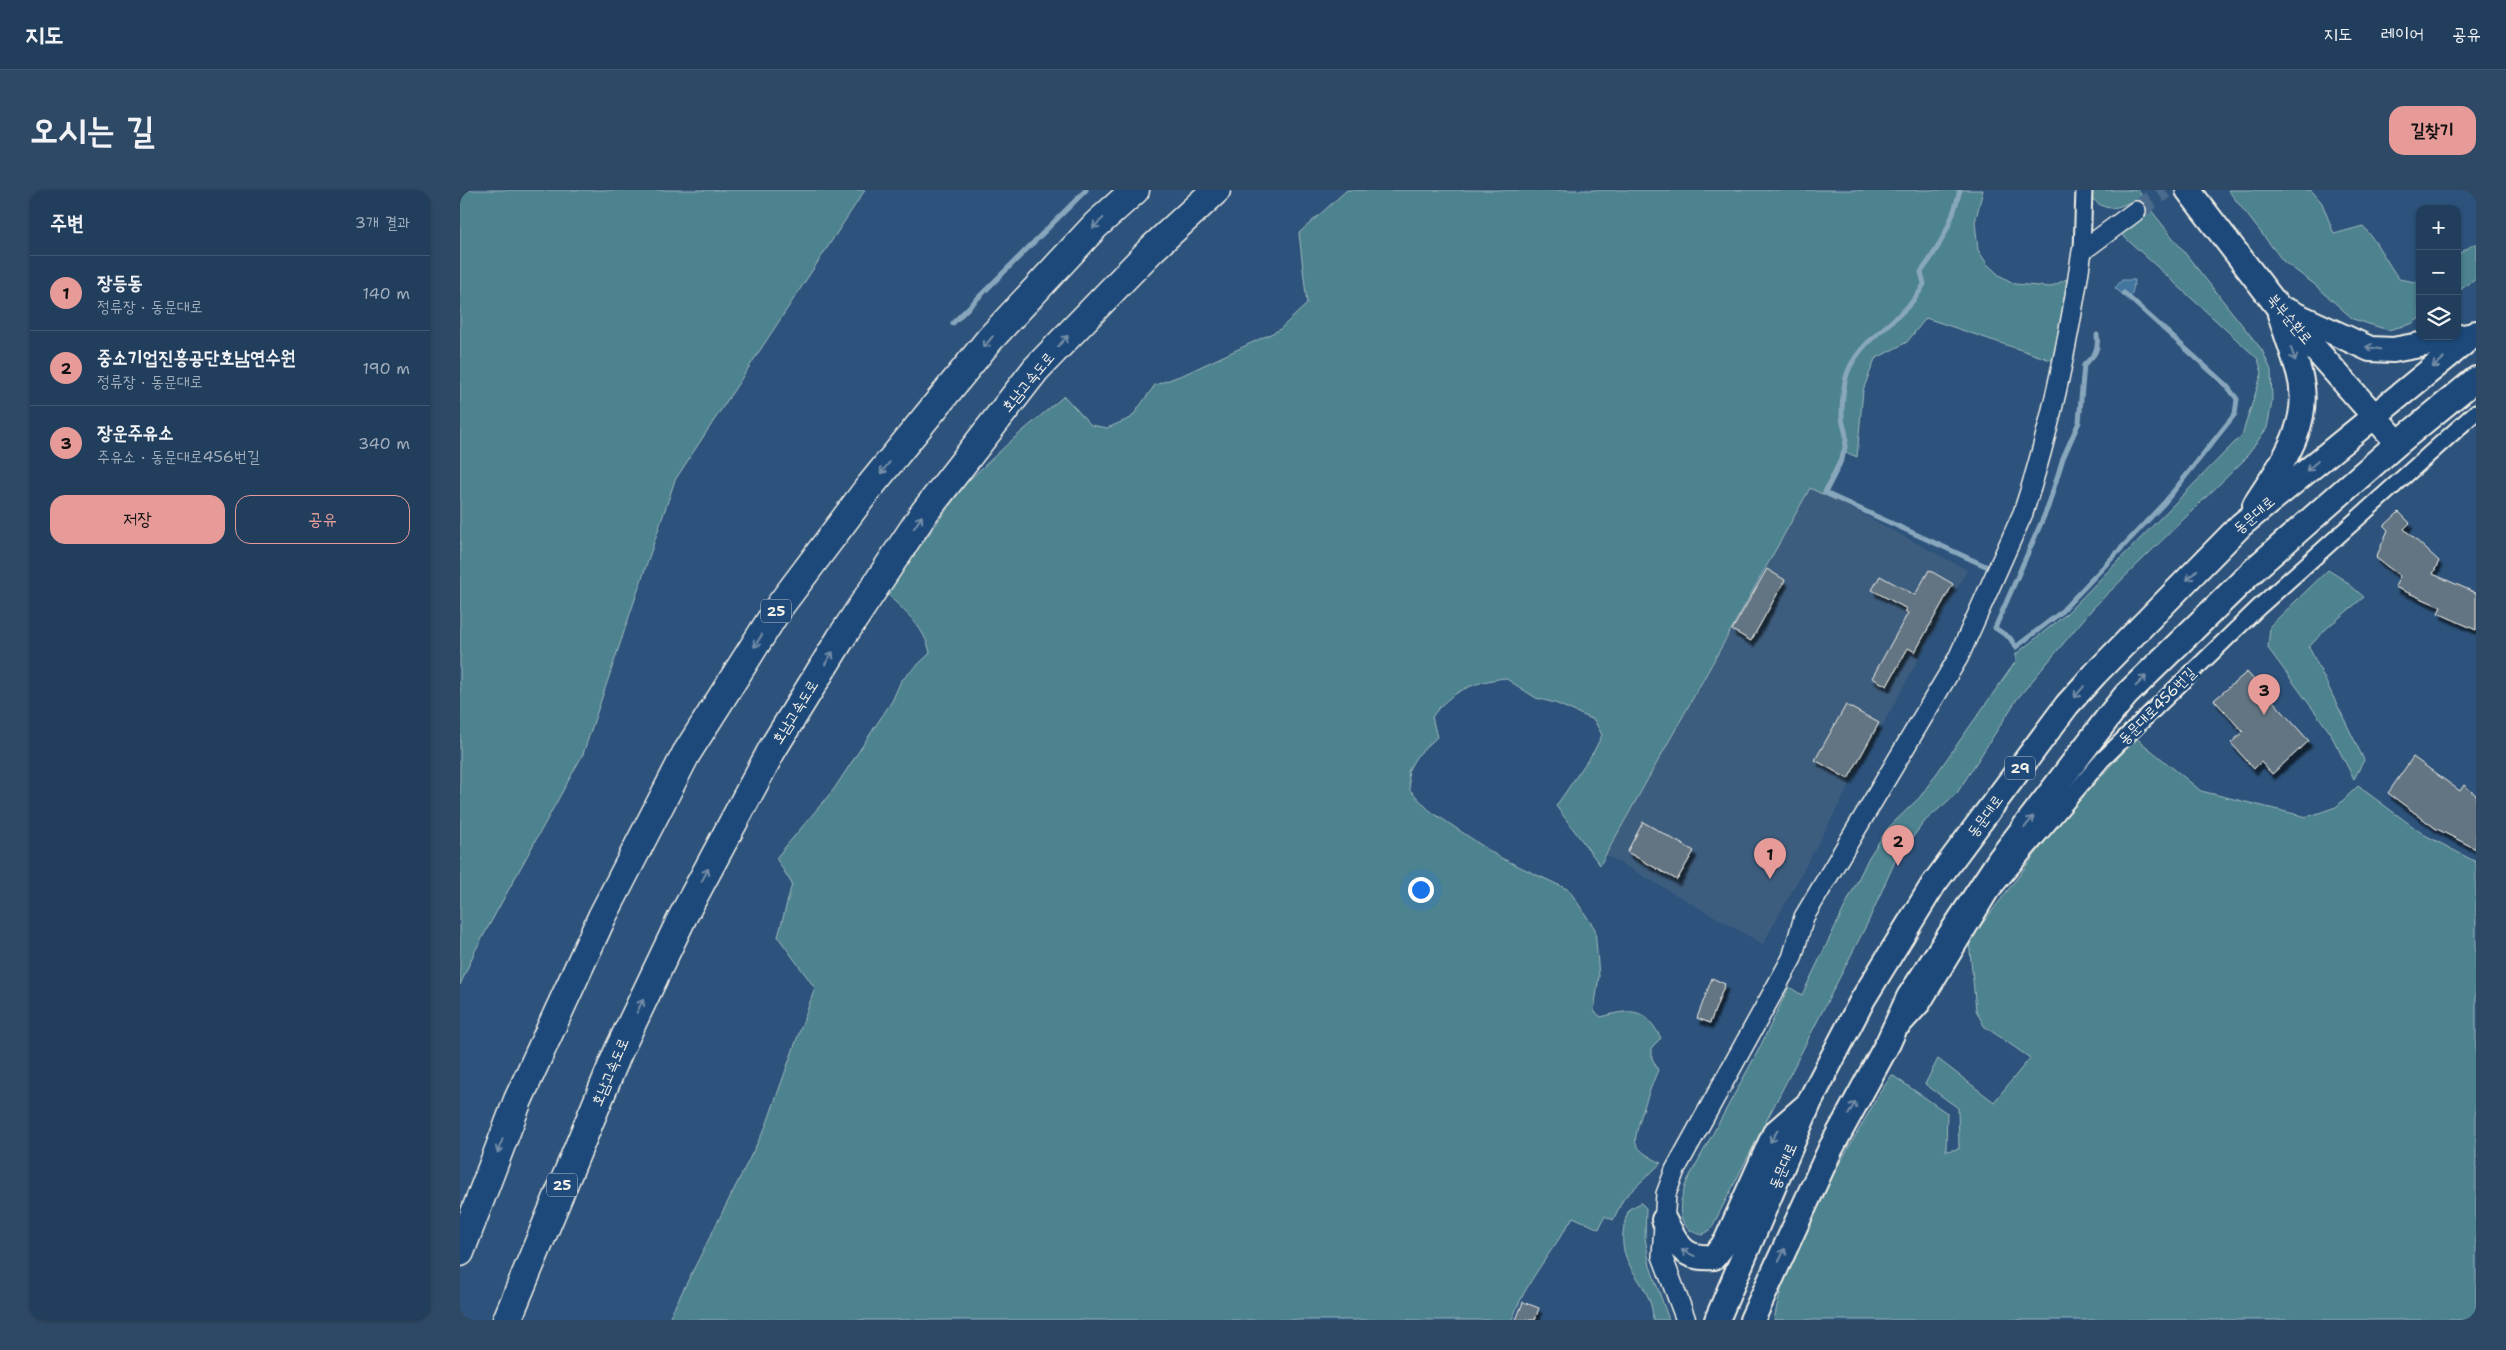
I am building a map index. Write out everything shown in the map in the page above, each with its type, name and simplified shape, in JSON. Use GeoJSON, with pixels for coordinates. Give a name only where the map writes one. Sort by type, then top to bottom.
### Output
{"type":"FeatureCollection","features":[{"type":"Feature","properties":{"kind":"highway","name":"25"},"geometry":{"type":"LineString","coordinates":[[460,1252],[518,1100],[602,917],[686,754],[779,608],[867,490],[990,339],[1096,225],[1135,190]]}},
{"type":"Feature","properties":{"kind":"highway","name":"호남고속도로"},"geometry":{"type":"LineString","coordinates":[[507,1320],[619,1050],[682,918],[773,748],[841,638],[924,513],[1036,370],[1152,249],[1216,190]]}},
{"type":"Feature","properties":{"kind":"highway"},"geometry":{"type":"LineString","coordinates":[[524,1320],[596,1141],[619,1050]]}},
{"type":"Feature","properties":{"kind":"main road","name":"북부순환로"},"geometry":{"type":"LineString","coordinates":[[2188,190],[2278,307],[2372,416],[2398,443]]}},
{"type":"Feature","properties":{"kind":"main road"},"geometry":{"type":"LineString","coordinates":[[2278,307],[2370,349],[2393,350],[2474,334]]}},
{"type":"Feature","properties":{"kind":"main road"},"geometry":{"type":"LineString","coordinates":[[2241,525],[2296,440],[2302,414],[2300,374],[2278,307]]}},
{"type":"Feature","properties":{"kind":"main road","name":"동문대로"},"geometry":{"type":"LineString","coordinates":[[1717,1320],[1809,1103],[1864,999],[1933,885],[2067,705],[2241,525],[2474,334]]}},
{"type":"Feature","properties":{"kind":"main road","name":"29"},"geometry":{"type":"LineString","coordinates":[[1758,1313],[1831,1148],[1888,1043],[1909,997],[2000,859],[2126,695],[2258,566],[2398,443],[2476,379]]}},
{"type":"Feature","properties":{"kind":"main road"},"geometry":{"type":"LineString","coordinates":[[1664,1220],[1681,1250],[1699,1258],[1714,1257],[1726,1242],[1774,1133],[1809,1103]]}},
{"type":"Feature","properties":{"kind":"street"},"geometry":{"type":"LineString","coordinates":[[1683,1316],[1662,1256],[1666,1194],[1675,1170],[1792,958],[1804,917],[1958,658],[2023,513],[2056,394],[2082,251],[2084,190]]}},
{"type":"Feature","properties":{"kind":"street"},"geometry":{"type":"LineString","coordinates":[[2082,251],[2136,211]]}},
{"type":"Feature","properties":{"kind":"street","name":"동문대로456번길"},"geometry":{"type":"LineString","coordinates":[[1888,1043],[1922,1005],[1990,893],[2102,760],[2258,608],[2476,412]]}},
{"type":"Feature","properties":{"kind":"shaded area"},"geometry":{"type":"Polygon","coordinates":[[[2122,280],[2135,280],[2132,294],[2128,299],[2115,288],[2122,280]]]}},
{"type":"Feature","properties":{"kind":"shaded area"},"geometry":{"type":"Polygon","coordinates":[[[1811,487],[1967,570],[1763,944],[1606,855],[1811,487]]]}},
{"type":"Feature","properties":{"kind":"green space"},"geometry":{"type":"Polygon","coordinates":[[[460,190],[865,190],[675,480],[583,754],[475,951],[460,985],[460,190]]]}},
{"type":"Feature","properties":{"kind":"green space"},"geometry":{"type":"Polygon","coordinates":[[[1347,190],[1983,190],[1975,222],[1978,250],[1987,264],[1999,275],[2015,284],[2050,287],[2067,279],[2066,307],[2054,361],[1926,318],[1907,342],[1875,359],[1863,390],[1857,457],[1843,451],[1822,494],[1810,488],[1600,865],[1556,806],[1594,751],[1602,735],[1594,720],[1555,703],[1536,698],[1505,678],[1483,682],[1464,689],[1439,708],[1432,717],[1437,737],[1416,757],[1408,771],[1410,790],[1429,810],[1499,857],[1569,890],[1595,929],[1599,976],[1594,1011],[1601,1017],[1622,1012],[1637,1013],[1649,1021],[1661,1038],[1652,1047],[1652,1058],[1658,1070],[1637,1131],[1636,1144],[1647,1155],[1661,1163],[1624,1198],[1613,1220],[1605,1216],[1599,1229],[1573,1217],[1524,1293],[1512,1320],[668,1320],[766,1126],[815,988],[778,937],[792,884],[776,858],[834,789],[892,701],[901,681],[930,653],[919,627],[886,593],[967,482],[1012,440],[1064,396],[1091,425],[1107,428],[1131,418],[1155,385],[1185,374],[1279,330],[1307,304],[1299,233],[1347,190]]]}},
{"type":"Feature","properties":{"kind":"green space"},"geometry":{"type":"Polygon","coordinates":[[[2090,190],[2138,190],[2150,209],[2262,350],[2271,370],[2272,402],[2267,428],[2244,460],[2093,608],[2017,699],[1957,793],[1925,821],[1896,859],[1868,922],[1711,1229],[1702,1235],[1693,1232],[1682,1221],[1681,1214],[1682,1198],[1687,1181],[1758,1051],[1789,987],[1802,995],[1869,857],[1888,828],[1920,797],[2016,661],[2016,654],[2064,616],[2242,435],[2262,373],[2258,359],[2120,233],[2141,216],[2133,201],[2121,206],[2106,207],[2090,196],[2090,190]]]}},
{"type":"Feature","properties":{"kind":"green space"},"geometry":{"type":"Polygon","coordinates":[[[2228,190],[2311,190],[2322,203],[2334,234],[2363,226],[2373,238],[2399,279],[2416,281],[2416,321],[2411,324],[2388,330],[2353,319],[2314,284],[2283,261],[2228,190]]]}},
{"type":"Feature","properties":{"kind":"green space"},"geometry":{"type":"Polygon","coordinates":[[[2476,243],[2476,279],[2461,289],[2461,252],[2476,243]]]}},
{"type":"Feature","properties":{"kind":"green space"},"geometry":{"type":"Polygon","coordinates":[[[2328,570],[2344,580],[2364,597],[2328,627],[2309,647],[2364,760],[2354,779],[2329,731],[2268,648],[2270,626],[2328,570]]]}},
{"type":"Feature","properties":{"kind":"green space"},"geometry":{"type":"Polygon","coordinates":[[[2136,738],[2201,791],[2307,817],[2336,807],[2358,786],[2423,834],[2476,862],[2476,1320],[1774,1320],[1791,1260],[1804,1231],[1879,1094],[1892,1075],[1947,1113],[1946,1151],[1959,1149],[1958,1108],[1925,1084],[1938,1059],[1994,1102],[2030,1058],[1984,1026],[1976,1010],[1969,941],[2064,817],[2136,738]]]}},
{"type":"Feature","properties":{"kind":"green space"},"geometry":{"type":"Polygon","coordinates":[[[1641,1203],[1646,1208],[1645,1238],[1650,1266],[1669,1320],[1653,1320],[1651,1305],[1646,1292],[1626,1258],[1623,1245],[1623,1229],[1629,1209],[1641,1203]]]}},
{"type":"Feature","properties":{"kind":"building"},"geometry":{"type":"Polygon","coordinates":[[[2399,512],[2410,523],[2404,529],[2439,561],[2433,574],[2476,593],[2476,630],[2438,613],[2441,607],[2395,587],[2400,576],[2376,558],[2388,530],[2384,526],[2399,512]]]}},
{"type":"Feature","properties":{"kind":"building"},"geometry":{"type":"Polygon","coordinates":[[[1767,569],[1785,580],[1751,641],[1732,630],[1767,569]]]}},
{"type":"Feature","properties":{"kind":"building"},"geometry":{"type":"Polygon","coordinates":[[[1929,570],[1953,584],[1915,652],[1908,648],[1887,686],[1872,678],[1908,613],[1905,611],[1907,609],[1872,590],[1880,576],[1915,595],[1929,570]]]}},
{"type":"Feature","properties":{"kind":"building"},"geometry":{"type":"Polygon","coordinates":[[[2247,672],[2309,741],[2272,774],[2261,762],[2254,769],[2231,743],[2243,732],[2214,700],[2247,672]]]}},
{"type":"Feature","properties":{"kind":"building"},"geometry":{"type":"Polygon","coordinates":[[[1846,705],[1879,723],[1848,779],[1815,760],[1846,705]]]}},
{"type":"Feature","properties":{"kind":"building"},"geometry":{"type":"Polygon","coordinates":[[[2413,757],[2460,791],[2464,785],[2476,795],[2476,849],[2435,828],[2388,793],[2413,757]]]}},
{"type":"Feature","properties":{"kind":"building"},"geometry":{"type":"Polygon","coordinates":[[[1643,822],[1694,851],[1677,880],[1627,852],[1643,822]]]}},
{"type":"Feature","properties":{"kind":"building"},"geometry":{"type":"Polygon","coordinates":[[[1712,978],[1725,984],[1710,1023],[1697,1018],[1712,978]]]}},
{"type":"Feature","properties":{"kind":"building"},"geometry":{"type":"Polygon","coordinates":[[[1523,1302],[1539,1308],[1535,1320],[1516,1320],[1523,1302]]]}},
{"type":"Feature","properties":{"kind":"waterway"},"geometry":{"type":"LineString","coordinates":[[953,323],[1086,190]]}},
{"type":"Feature","properties":{"kind":"waterway"},"geometry":{"type":"LineString","coordinates":[[1960,190],[1945,233],[1921,272],[1924,284],[1917,296],[1897,317],[1865,345],[1849,369],[1844,386],[1842,405],[1842,420],[1846,437],[1845,447],[1838,467],[1825,493],[1990,568]]}},
{"type":"Feature","properties":{"kind":"waterway"},"geometry":{"type":"LineString","coordinates":[[2097,335],[2095,352],[2084,365],[2079,422],[2063,458],[2048,507],[1995,628],[2010,638],[2016,647],[2060,613],[2165,502],[2235,414],[2237,399],[2227,386],[2124,293]]}},
{"type":"Feature","properties":{"kind":"tunnel"},"geometry":{"type":"LineString","coordinates":[[2136,211],[2165,190]]}},
{"type":"Feature","properties":{"kind":"place","name":"장운주유소"},"geometry":{"type":"Point","coordinates":[2264,715]}},
{"type":"Feature","properties":{"kind":"place","name":"중소기업진흥공단호남연수원"},"geometry":{"type":"Point","coordinates":[1898,866]}},
{"type":"Feature","properties":{"kind":"place","name":"장등동"},"geometry":{"type":"Point","coordinates":[1770,879]}}]}
